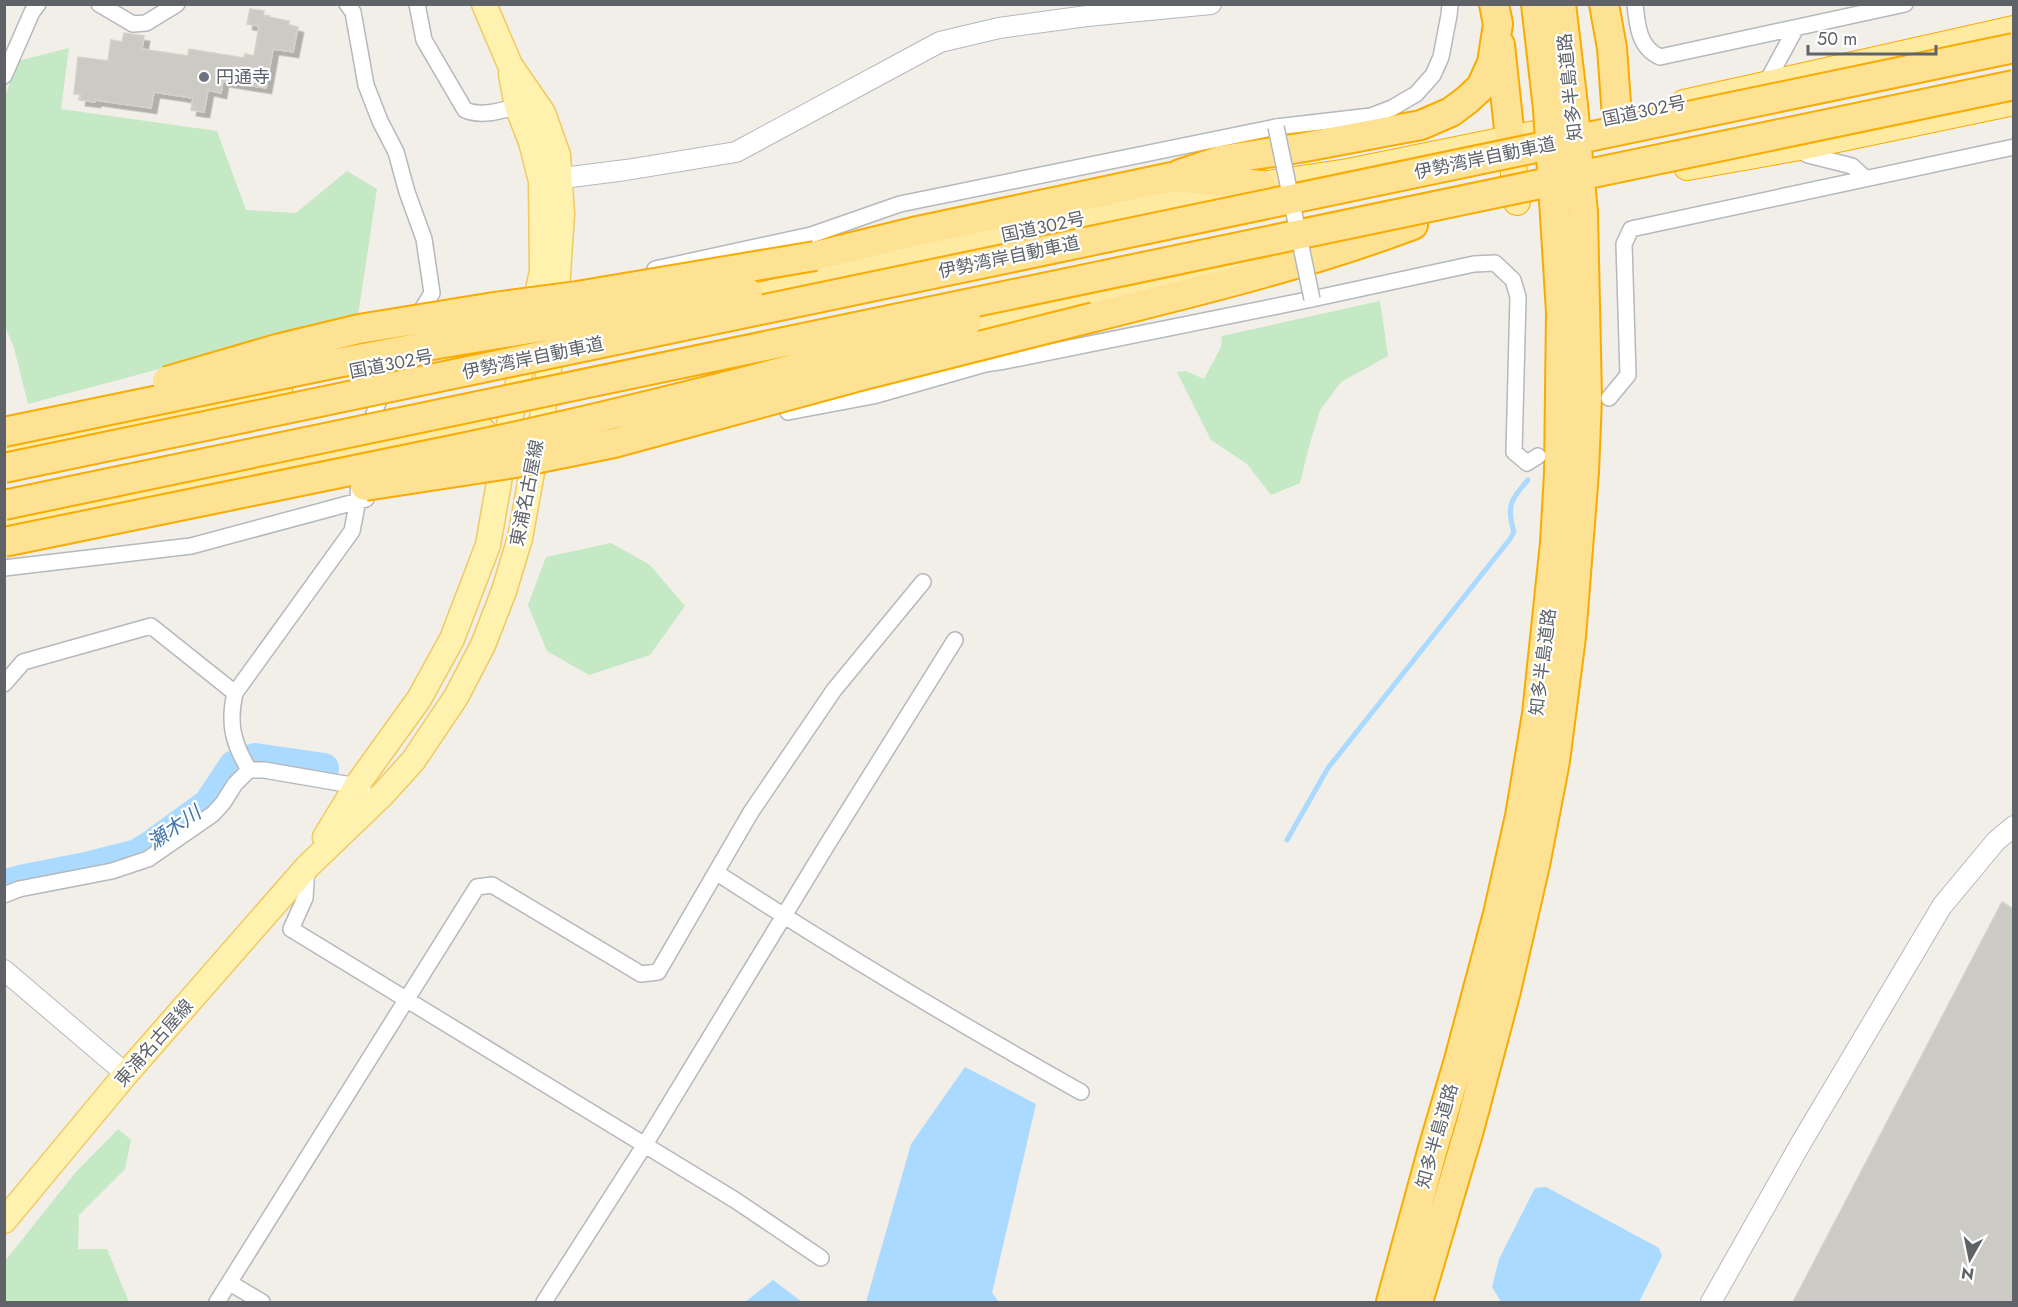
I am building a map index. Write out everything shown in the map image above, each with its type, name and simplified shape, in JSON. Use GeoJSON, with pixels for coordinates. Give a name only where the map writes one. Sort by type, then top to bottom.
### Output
{"type":"FeatureCollection","features":[{"type":"Feature","properties":{"kind":"highway","name":"知多半島道路"},"geometry":{"type":"LineString","coordinates":[[1536,4],[1561,107]]}},
{"type":"Feature","properties":{"kind":"highway","name":"知多半島道路"},"geometry":{"type":"LineString","coordinates":[[1418,1302],[1469,1130],[1505,995],[1555,762],[1571,637],[1584,472],[1587,398],[1561,107],[1561,4]]}},
{"type":"Feature","properties":{"kind":"highway"},"geometry":{"type":"LineString","coordinates":[[1604,4],[1612,48],[1621,179]]}},
{"type":"Feature","properties":{"kind":"highway"},"geometry":{"type":"LineString","coordinates":[[1496,14],[1517,202]]}},
{"type":"Feature","properties":{"kind":"highway"},"geometry":{"type":"LineString","coordinates":[[4,431],[280,348],[359,329],[588,294],[815,255],[1172,177],[1222,160],[1421,125],[1451,112],[1481,87],[1492,63],[1496,14]]}},
{"type":"Feature","properties":{"kind":"highway","name":"国道302号"},"geometry":{"type":"LineString","coordinates":[[4,453],[392,362],[764,295],[1059,222],[1261,185],[1348,172],[1617,117],[2013,29]]}},
{"type":"Feature","properties":{"kind":"highway","name":"伊勢湾岸自動車道"},"geometry":{"type":"LineString","coordinates":[[4,468],[2013,48]]}},
{"type":"Feature","properties":{"kind":"highway","name":"伊勢湾岸自動車道"},"geometry":{"type":"LineString","coordinates":[[4,505],[196,463],[903,318],[2013,85]]}},
{"type":"Feature","properties":{"kind":"highway"},"geometry":{"type":"LineString","coordinates":[[4,521],[509,425],[1621,179],[1794,148],[2013,102]]}},
{"type":"Feature","properties":{"kind":"highway"},"geometry":{"type":"LineString","coordinates":[[1172,177],[1261,185]]}},
{"type":"Feature","properties":{"kind":"highway","name":"知多半島道路"},"geometry":{"type":"LineString","coordinates":[[1391,1302],[1498,914],[1520,816],[1537,714],[1554,554],[1559,473],[1561,312],[1569,214]]}},
{"type":"Feature","properties":{"kind":"highway"},"geometry":{"type":"LineString","coordinates":[[45,533],[515,464],[614,442],[860,376],[1293,265],[1360,245],[1413,225]]}},
{"type":"Feature","properties":{"kind":"highway"},"geometry":{"type":"LineString","coordinates":[[4,431],[438,344],[942,262],[1082,242]]}},
{"type":"Feature","properties":{"kind":"highway"},"geometry":{"type":"LineString","coordinates":[[4,542],[458,449],[735,386],[1259,242]]}},
{"type":"Feature","properties":{"kind":"main road","name":"東浦名古屋線"},"geometry":{"type":"LineString","coordinates":[[306,867],[357,785],[419,699],[452,639],[488,545],[509,425],[542,271],[550,179],[558,155],[543,113],[510,65],[484,4]]}},
{"type":"Feature","properties":{"kind":"main road","name":"東浦名古屋線"},"geometry":{"type":"LineString","coordinates":[[4,1221],[126,1074],[306,867],[383,794],[413,760],[456,697],[483,645],[504,591],[520,538],[542,418],[554,333],[562,214],[550,179],[531,142],[517,106],[510,65]]}},
{"type":"Feature","properties":{"kind":"street"},"geometry":{"type":"LineString","coordinates":[[4,76],[32,12],[38,4]]}},
{"type":"Feature","properties":{"kind":"street"},"geometry":{"type":"LineString","coordinates":[[99,4],[133,24],[146,23],[177,4]]}},
{"type":"Feature","properties":{"kind":"street"},"geometry":{"type":"LineString","coordinates":[[4,895],[19,889],[112,871],[148,859],[213,814],[223,803],[245,764],[231,726],[231,710],[235,693],[352,531],[358,500],[360,453],[392,362],[432,293],[424,239],[396,152],[380,121],[366,85],[353,12],[347,4]]}},
{"type":"Feature","properties":{"kind":"street"},"geometry":{"type":"LineString","coordinates":[[417,4],[424,40],[465,110],[487,112],[517,106]]}},
{"type":"Feature","properties":{"kind":"street"},"geometry":{"type":"LineString","coordinates":[[550,179],[626,170],[736,152],[940,42],[1086,10],[1211,4]]}},
{"type":"Feature","properties":{"kind":"street"},"geometry":{"type":"LineString","coordinates":[[558,290],[811,236],[900,204],[1276,127],[1371,116],[1392,108],[1416,94],[1433,75],[1441,57],[1450,4]]}},
{"type":"Feature","properties":{"kind":"street"},"geometry":{"type":"LineString","coordinates":[[1635,4],[1642,40],[1651,54],[1660,57],[1905,4]]}},
{"type":"Feature","properties":{"kind":"street"},"geometry":{"type":"LineString","coordinates":[[1765,85],[1796,27]]}},
{"type":"Feature","properties":{"kind":"street"},"geometry":{"type":"LineString","coordinates":[[1276,127],[1311,299]]}},
{"type":"Feature","properties":{"kind":"street"},"geometry":{"type":"LineString","coordinates":[[1609,398],[1628,375],[1624,244],[1631,229],[2013,147]]}},
{"type":"Feature","properties":{"kind":"street"},"geometry":{"type":"LineString","coordinates":[[1794,148],[1808,155],[1852,166],[1865,178]]}},
{"type":"Feature","properties":{"kind":"street"},"geometry":{"type":"LineString","coordinates":[[788,412],[873,396],[985,364],[1474,264],[1495,263],[1513,280],[1518,297],[1514,452],[1527,463],[1538,456]]}},
{"type":"Feature","properties":{"kind":"street"},"geometry":{"type":"LineString","coordinates":[[4,568],[191,546],[358,500],[499,477]]}},
{"type":"Feature","properties":{"kind":"street"},"geometry":{"type":"LineString","coordinates":[[217,1302],[477,887],[492,885],[641,974],[658,972],[752,812],[834,690],[923,582]]}},
{"type":"Feature","properties":{"kind":"street"},"geometry":{"type":"LineString","coordinates":[[4,684],[24,662],[151,626],[235,693]]}},
{"type":"Feature","properties":{"kind":"street"},"geometry":{"type":"LineString","coordinates":[[544,1302],[644,1146],[955,640]]}},
{"type":"Feature","properties":{"kind":"street"},"geometry":{"type":"LineString","coordinates":[[245,764],[264,770],[357,785],[383,794]]}},
{"type":"Feature","properties":{"kind":"street"},"geometry":{"type":"LineString","coordinates":[[1711,1302],[1801,1143],[1942,906],[1989,849],[2013,826]]}},
{"type":"Feature","properties":{"kind":"street"},"geometry":{"type":"LineString","coordinates":[[306,867],[305,898],[291,929],[735,1200],[821,1258]]}},
{"type":"Feature","properties":{"kind":"street"},"geometry":{"type":"LineString","coordinates":[[717,873],[963,1026],[1081,1092]]}},
{"type":"Feature","properties":{"kind":"street"},"geometry":{"type":"LineString","coordinates":[[4,970],[126,1074]]}},
{"type":"Feature","properties":{"kind":"street"},"geometry":{"type":"LineString","coordinates":[[230,1283],[262,1302]]}},
{"type":"Feature","properties":{"kind":"green space"},"geometry":{"type":"Polygon","coordinates":[[[69,48],[61,109],[217,131],[246,210],[296,213],[347,171],[377,189],[358,316],[28,404],[14,348],[5,326],[4,99],[18,61],[69,48]]]}},
{"type":"Feature","properties":{"kind":"green space"},"geometry":{"type":"Polygon","coordinates":[[[1380,301],[1388,356],[1341,382],[1320,410],[1300,483],[1271,495],[1247,464],[1211,440],[1177,372],[1186,371],[1204,379],[1221,347],[1222,336],[1380,301]]]}},
{"type":"Feature","properties":{"kind":"green space"},"geometry":{"type":"Polygon","coordinates":[[[611,543],[650,565],[685,606],[650,655],[589,675],[547,651],[528,605],[546,557],[611,543]]]}},
{"type":"Feature","properties":{"kind":"green space"},"geometry":{"type":"Polygon","coordinates":[[[118,1129],[131,1140],[125,1169],[79,1215],[78,1249],[107,1249],[129,1302],[5,1302],[5,1261],[76,1172],[118,1129]]]}},
{"type":"Feature","properties":{"kind":"water"},"geometry":{"type":"Polygon","coordinates":[[[965,1067],[1036,1104],[992,1293],[999,1302],[866,1302],[911,1144],[965,1067]]]}},
{"type":"Feature","properties":{"kind":"water"},"geometry":{"type":"Polygon","coordinates":[[[1546,1187],[1659,1248],[1662,1256],[1639,1302],[1501,1302],[1492,1287],[1499,1259],[1535,1188],[1546,1187]]]}},
{"type":"Feature","properties":{"kind":"water"},"geometry":{"type":"Polygon","coordinates":[[[773,1280],[802,1302],[745,1302],[773,1280]]]}},
{"type":"Feature","properties":{"kind":"building"},"geometry":{"type":"Polygon","coordinates":[[[250,9],[264,11],[263,16],[289,21],[289,25],[298,27],[293,52],[273,49],[266,88],[223,81],[221,93],[208,90],[204,112],[191,110],[193,98],[154,92],[151,108],[80,100],[81,94],[74,94],[78,57],[108,61],[111,40],[122,42],[124,33],[144,36],[142,49],[188,56],[189,49],[244,58],[245,54],[254,56],[259,26],[247,24],[250,9]]]}},
{"type":"Feature","properties":{"kind":"building"},"geometry":{"type":"Polygon","coordinates":[[[2002,902],[2013,909],[2013,1302],[1793,1302],[2002,902]]]}},
{"type":"Feature","properties":{"kind":"waterway"},"geometry":{"type":"LineString","coordinates":[[1287,840],[1328,768],[1510,539],[1514,532],[1510,509],[1514,498],[1528,480]]}},
{"type":"Feature","properties":{"kind":"waterway","name":"瀬木川"},"geometry":{"type":"LineString","coordinates":[[4,885],[137,854],[208,804],[234,765],[255,758],[324,768]]}},
{"type":"Feature","properties":{"kind":"place","name":"円通寺"},"geometry":{"type":"Point","coordinates":[204,77]}}]}
